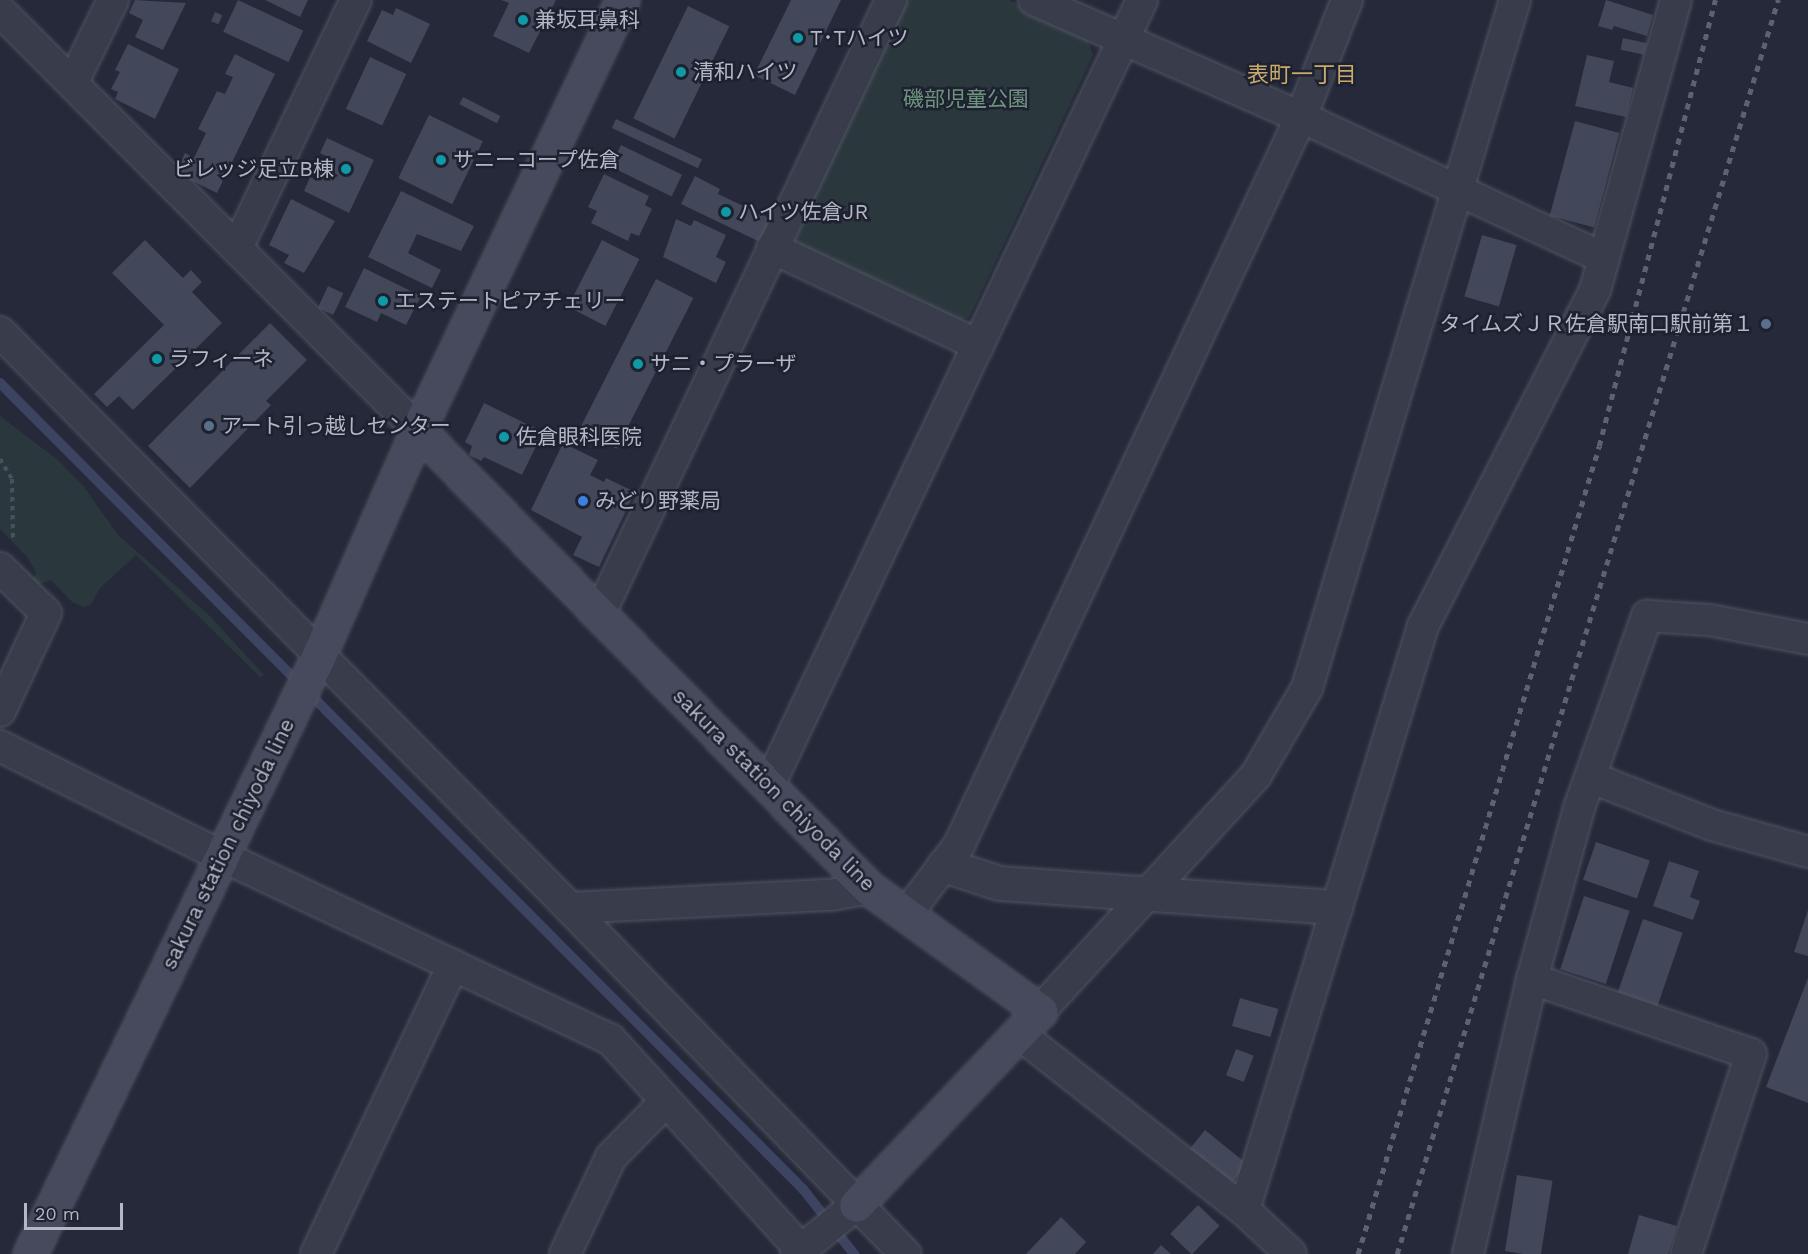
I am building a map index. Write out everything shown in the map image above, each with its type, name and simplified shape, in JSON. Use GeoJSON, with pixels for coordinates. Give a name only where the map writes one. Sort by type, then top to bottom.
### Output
{"type":"FeatureCollection","features":[{"type":"Feature","properties":{"kind":"main road","name":"sakura station chiyoda line"},"geometry":{"type":"LineString","coordinates":[[30,1254],[319,655],[418,430],[622,0]]}},
{"type":"Feature","properties":{"kind":"main road","name":"sakura station chiyoda line"},"geometry":{"type":"LineString","coordinates":[[418,430],[868,888],[906,915],[1029,1022]]}},
{"type":"Feature","properties":{"kind":"main road"},"geometry":{"type":"LineString","coordinates":[[856,1205],[1029,1022]]}},
{"type":"Feature","properties":{"kind":"street"},"geometry":{"type":"LineString","coordinates":[[73,82],[113,0]]}},
{"type":"Feature","properties":{"kind":"street"},"geometry":{"type":"LineString","coordinates":[[237,248],[356,0]]}},
{"type":"Feature","properties":{"kind":"street"},"geometry":{"type":"LineString","coordinates":[[599,615],[891,0]]}},
{"type":"Feature","properties":{"kind":"street"},"geometry":{"type":"LineString","coordinates":[[1034,0],[1301,117],[1604,258]]}},
{"type":"Feature","properties":{"kind":"street"},"geometry":{"type":"LineString","coordinates":[[769,785],[1142,0]]}},
{"type":"Feature","properties":{"kind":"street"},"geometry":{"type":"LineString","coordinates":[[906,915],[958,845],[1301,117],[1347,0]]}},
{"type":"Feature","properties":{"kind":"street"},"geometry":{"type":"LineString","coordinates":[[1291,1254],[1029,1022],[1256,775],[1307,688],[1515,0]]}},
{"type":"Feature","properties":{"kind":"street"},"geometry":{"type":"LineString","coordinates":[[1244,1210],[1335,907],[1424,626],[1500,470],[1565,354],[1595,290],[1676,0]]}},
{"type":"Feature","properties":{"kind":"street"},"geometry":{"type":"LineString","coordinates":[[0,11],[418,430]]}},
{"type":"Feature","properties":{"kind":"street"},"geometry":{"type":"LineString","coordinates":[[772,248],[978,345]]}},
{"type":"Feature","properties":{"kind":"street"},"geometry":{"type":"LineString","coordinates":[[0,332],[570,908],[905,1254]]}},
{"type":"Feature","properties":{"kind":"street"},"geometry":{"type":"LineString","coordinates":[[0,711],[46,613],[6,558]]}},
{"type":"Feature","properties":{"kind":"street"},"geometry":{"type":"LineString","coordinates":[[1468,1254],[1532,979],[1590,777],[1647,616],[1708,620],[1808,639]]}},
{"type":"Feature","properties":{"kind":"street"},"geometry":{"type":"LineString","coordinates":[[0,746],[222,856],[610,1039],[800,1252],[856,1205]]}},
{"type":"Feature","properties":{"kind":"street"},"geometry":{"type":"LineString","coordinates":[[1590,777],[1712,825],[1808,852]]}},
{"type":"Feature","properties":{"kind":"street"},"geometry":{"type":"LineString","coordinates":[[944,865],[999,884],[1145,896],[1335,907]]}},
{"type":"Feature","properties":{"kind":"street"},"geometry":{"type":"LineString","coordinates":[[570,908],[831,895],[868,888]]}},
{"type":"Feature","properties":{"kind":"street"},"geometry":{"type":"LineString","coordinates":[[316,1254],[453,965]]}},
{"type":"Feature","properties":{"kind":"street"},"geometry":{"type":"LineString","coordinates":[[1532,979],[1751,1054],[1686,1254]]}},
{"type":"Feature","properties":{"kind":"street"},"geometry":{"type":"LineString","coordinates":[[565,1254],[611,1157],[666,1101]]}},
{"type":"Feature","properties":{"kind":"path"},"geometry":{"type":"LineString","coordinates":[[0,459],[12,479],[6,558]]}},
{"type":"Feature","properties":{"kind":"green space","name":"磯部児童公園"},"geometry":{"type":"Polygon","coordinates":[[[906,0],[1009,0],[1086,35],[1093,55],[969,318],[944,323],[808,259],[795,240],[906,0]]]}},
{"type":"Feature","properties":{"kind":"green space"},"geometry":{"type":"Polygon","coordinates":[[[0,416],[58,460],[84,487],[118,535],[210,616],[264,675],[260,677],[136,555],[100,588],[91,605],[84,607],[72,602],[51,580],[33,586],[30,583],[36,573],[28,558],[0,529],[0,416]]]}},
{"type":"Feature","properties":{"kind":"building"},"geometry":{"type":"Polygon","coordinates":[[[135,0],[186,3],[163,50],[135,37],[143,20],[129,13],[135,0]]]}},
{"type":"Feature","properties":{"kind":"building"},"geometry":{"type":"Polygon","coordinates":[[[238,0],[303,30],[288,62],[223,32],[238,0]]]}},
{"type":"Feature","properties":{"kind":"building"},"geometry":{"type":"Polygon","coordinates":[[[265,0],[308,0],[300,17],[265,0]]]}},
{"type":"Feature","properties":{"kind":"building","name":"兼坂耳鼻科"},"geometry":{"type":"Polygon","coordinates":[[[501,0],[556,0],[529,53],[493,36],[509,3],[501,0]]]}},
{"type":"Feature","properties":{"kind":"building","name":"T･Tハイツ"},"geometry":{"type":"Polygon","coordinates":[[[791,0],[841,0],[795,95],[754,75],[791,0]]]}},
{"type":"Feature","properties":{"kind":"building"},"geometry":{"type":"Polygon","coordinates":[[[1606,0],[1653,15],[1647,36],[1614,26],[1612,30],[1598,26],[1606,0]]]}},
{"type":"Feature","properties":{"kind":"building","name":"清和ハイツ"},"geometry":{"type":"Polygon","coordinates":[[[688,6],[729,26],[675,139],[633,118],[688,6]]]}},
{"type":"Feature","properties":{"kind":"building"},"geometry":{"type":"Polygon","coordinates":[[[396,8],[430,24],[411,63],[367,41],[382,10],[393,15],[396,8]]]}},
{"type":"Feature","properties":{"kind":"building"},"geometry":{"type":"Polygon","coordinates":[[[215,12],[222,15],[218,24],[211,21],[215,12]]]}},
{"type":"Feature","properties":{"kind":"building"},"geometry":{"type":"Polygon","coordinates":[[[1623,38],[1646,43],[1644,55],[1621,50],[1623,38]]]}},
{"type":"Feature","properties":{"kind":"building"},"geometry":{"type":"Polygon","coordinates":[[[128,44],[179,69],[155,119],[115,99],[118,92],[111,89],[120,72],[115,70],[128,44]]]}},
{"type":"Feature","properties":{"kind":"building"},"geometry":{"type":"Polygon","coordinates":[[[235,54],[275,74],[217,193],[176,173],[185,153],[194,158],[206,133],[198,129],[217,91],[225,94],[233,77],[225,74],[235,54]]]}},
{"type":"Feature","properties":{"kind":"building"},"geometry":{"type":"Polygon","coordinates":[[[1587,55],[1614,61],[1609,82],[1633,88],[1626,117],[1575,106],[1587,55]]]}},
{"type":"Feature","properties":{"kind":"building"},"geometry":{"type":"Polygon","coordinates":[[[370,57],[406,74],[382,126],[346,109],[370,57]]]}},
{"type":"Feature","properties":{"kind":"building"},"geometry":{"type":"Polygon","coordinates":[[[463,97],[500,116],[497,123],[459,104],[463,97]]]}},
{"type":"Feature","properties":{"kind":"building","name":"サニーコープ佐倉"},"geometry":{"type":"Polygon","coordinates":[[[429,115],[483,141],[452,204],[398,178],[429,115]]]}},
{"type":"Feature","properties":{"kind":"building"},"geometry":{"type":"Polygon","coordinates":[[[616,119],[702,159],[698,168],[612,128],[616,119]]]}},
{"type":"Feature","properties":{"kind":"building"},"geometry":{"type":"Polygon","coordinates":[[[1575,121],[1619,133],[1594,228],[1550,216],[1575,121]]]}},
{"type":"Feature","properties":{"kind":"building","name":"ビレッジ足立B棟"},"geometry":{"type":"Polygon","coordinates":[[[327,138],[374,160],[349,213],[304,191],[310,177],[317,180],[328,157],[320,153],[327,138]]]}},
{"type":"Feature","properties":{"kind":"building"},"geometry":{"type":"Polygon","coordinates":[[[621,145],[682,175],[672,196],[610,167],[621,145]]]}},
{"type":"Feature","properties":{"kind":"building"},"geometry":{"type":"Polygon","coordinates":[[[604,174],[649,196],[645,205],[652,209],[639,236],[631,233],[628,241],[591,223],[597,211],[588,207],[604,174]]]}},
{"type":"Feature","properties":{"kind":"building","name":"ハイツ佐倉JR"},"geometry":{"type":"Polygon","coordinates":[[[695,176],[720,189],[718,194],[771,219],[760,242],[681,204],[695,176]]]}},
{"type":"Feature","properties":{"kind":"building"},"geometry":{"type":"Polygon","coordinates":[[[401,191],[474,226],[461,251],[417,234],[408,253],[441,270],[432,288],[368,257],[401,191]]]}},
{"type":"Feature","properties":{"kind":"building"},"geometry":{"type":"Polygon","coordinates":[[[291,199],[335,221],[304,273],[284,263],[289,255],[269,245],[291,199]]]}},
{"type":"Feature","properties":{"kind":"building"},"geometry":{"type":"Polygon","coordinates":[[[676,219],[691,226],[694,220],[726,235],[716,257],[726,262],[716,283],[663,257],[676,219]]]}},
{"type":"Feature","properties":{"kind":"building"},"geometry":{"type":"Polygon","coordinates":[[[1482,235],[1517,245],[1499,306],[1464,297],[1482,235]]]}},
{"type":"Feature","properties":{"kind":"building","name":"ラフィーネ"},"geometry":{"type":"Polygon","coordinates":[[[145,240],[183,278],[191,270],[202,282],[192,292],[222,323],[133,410],[119,396],[107,407],[94,394],[164,325],[112,273],[145,240]]]}},
{"type":"Feature","properties":{"kind":"building"},"geometry":{"type":"Polygon","coordinates":[[[602,240],[639,259],[605,326],[568,307],[602,240]]]}},
{"type":"Feature","properties":{"kind":"building","name":"エステートピアチェリー"},"geometry":{"type":"Polygon","coordinates":[[[364,268],[421,296],[406,325],[381,313],[377,322],[345,307],[364,268]]]}},
{"type":"Feature","properties":{"kind":"building","name":"サニ・プラーザ"},"geometry":{"type":"Polygon","coordinates":[[[656,279],[693,298],[617,449],[579,430],[656,279]]]}},
{"type":"Feature","properties":{"kind":"building"},"geometry":{"type":"Polygon","coordinates":[[[328,286],[343,293],[333,315],[318,308],[328,286]]]}},
{"type":"Feature","properties":{"kind":"building","name":"アート引っ越しセンター"},"geometry":{"type":"Polygon","coordinates":[[[270,323],[307,360],[266,401],[271,405],[190,488],[148,446],[270,323]]]}},
{"type":"Feature","properties":{"kind":"building","name":"佐倉眼科医院"},"geometry":{"type":"Polygon","coordinates":[[[484,403],[543,432],[522,475],[484,457],[481,461],[469,455],[472,446],[465,442],[484,403]]]}},
{"type":"Feature","properties":{"kind":"building","name":"みどり野薬局"},"geometry":{"type":"Polygon","coordinates":[[[563,443],[598,460],[590,475],[604,482],[606,478],[635,492],[599,567],[573,555],[582,537],[531,510],[563,443]]]}},
{"type":"Feature","properties":{"kind":"building"},"geometry":{"type":"Polygon","coordinates":[[[1596,842],[1650,861],[1637,898],[1583,880],[1596,842]]]}},
{"type":"Feature","properties":{"kind":"building"},"geometry":{"type":"Polygon","coordinates":[[[1669,861],[1699,871],[1690,897],[1700,901],[1693,920],[1653,906],[1669,861]]]}},
{"type":"Feature","properties":{"kind":"building"},"geometry":{"type":"Polygon","coordinates":[[[1584,896],[1630,911],[1606,984],[1560,969],[1584,896]]]}},
{"type":"Feature","properties":{"kind":"building"},"geometry":{"type":"Polygon","coordinates":[[[1808,910],[1808,956],[1794,952],[1808,910]]]}},
{"type":"Feature","properties":{"kind":"building"},"geometry":{"type":"Polygon","coordinates":[[[1643,919],[1683,933],[1657,1006],[1618,993],[1643,919]]]}},
{"type":"Feature","properties":{"kind":"building"},"geometry":{"type":"Polygon","coordinates":[[[1808,978],[1808,1103],[1766,1087],[1808,978]]]}},
{"type":"Feature","properties":{"kind":"building"},"geometry":{"type":"Polygon","coordinates":[[[1240,998],[1278,1009],[1270,1037],[1232,1026],[1240,998]]]}},
{"type":"Feature","properties":{"kind":"building"},"geometry":{"type":"Polygon","coordinates":[[[1236,1049],[1254,1056],[1244,1082],[1226,1075],[1236,1049]]]}},
{"type":"Feature","properties":{"kind":"building"},"geometry":{"type":"Polygon","coordinates":[[[1205,1130],[1247,1164],[1232,1183],[1190,1149],[1205,1130]]]}},
{"type":"Feature","properties":{"kind":"building"},"geometry":{"type":"Polygon","coordinates":[[[1517,1175],[1553,1181],[1541,1254],[1505,1251],[1517,1175]]]}},
{"type":"Feature","properties":{"kind":"building"},"geometry":{"type":"Polygon","coordinates":[[[1198,1205],[1220,1226],[1192,1254],[1170,1234],[1198,1205]]]}},
{"type":"Feature","properties":{"kind":"building"},"geometry":{"type":"Polygon","coordinates":[[[1639,1215],[1677,1226],[1668,1254],[1628,1254],[1639,1215]]]}},
{"type":"Feature","properties":{"kind":"building"},"geometry":{"type":"Polygon","coordinates":[[[1061,1217],[1086,1242],[1075,1254],[1026,1254],[1061,1217]]]}},
{"type":"Feature","properties":{"kind":"building"},"geometry":{"type":"Polygon","coordinates":[[[1161,1245],[1171,1254],[1153,1254],[1161,1245]]]}},
{"type":"Feature","properties":{"kind":"waterway"},"geometry":{"type":"LineString","coordinates":[[0,383],[803,1189],[854,1254]]}},
{"type":"Feature","properties":{"kind":"railway"},"geometry":{"type":"LineString","coordinates":[[1358,1254],[1599,446],[1715,0]]}},
{"type":"Feature","properties":{"kind":"railway"},"geometry":{"type":"LineString","coordinates":[[1397,1254],[1778,0]]}},
{"type":"Feature","properties":{"kind":"place","name":"兼坂耳鼻科"},"geometry":{"type":"Point","coordinates":[523,20]}},
{"type":"Feature","properties":{"kind":"place","name":"T･Tハイツ"},"geometry":{"type":"Point","coordinates":[798,38]}},
{"type":"Feature","properties":{"kind":"place","name":"清和ハイツ"},"geometry":{"type":"Point","coordinates":[681,72]}},
{"type":"Feature","properties":{"kind":"place","name":"サニーコープ佐倉"},"geometry":{"type":"Point","coordinates":[441,160]}},
{"type":"Feature","properties":{"kind":"place","name":"ビレッジ足立B棟"},"geometry":{"type":"Point","coordinates":[346,169]}},
{"type":"Feature","properties":{"kind":"place","name":"ハイツ佐倉JR"},"geometry":{"type":"Point","coordinates":[726,212]}},
{"type":"Feature","properties":{"kind":"place","name":"エステートピアチェリー"},"geometry":{"type":"Point","coordinates":[383,301]}},
{"type":"Feature","properties":{"kind":"place","name":"タイムズＪＲ佐倉駅南口駅前第１"},"geometry":{"type":"Point","coordinates":[1766,324]}},
{"type":"Feature","properties":{"kind":"place","name":"ラフィーネ"},"geometry":{"type":"Point","coordinates":[157,359]}},
{"type":"Feature","properties":{"kind":"place","name":"サニ・プラーザ"},"geometry":{"type":"Point","coordinates":[638,364]}},
{"type":"Feature","properties":{"kind":"place","name":"アート引っ越しセンター"},"geometry":{"type":"Point","coordinates":[209,426]}},
{"type":"Feature","properties":{"kind":"place","name":"佐倉眼科医院"},"geometry":{"type":"Point","coordinates":[504,437]}},
{"type":"Feature","properties":{"kind":"place","name":"みどり野薬局"},"geometry":{"type":"Point","coordinates":[583,501]}},
{"type":"Feature","properties":{"kind":"district","name":"表町一丁目"},"geometry":{"type":"Point","coordinates":[1302,75]}}]}
